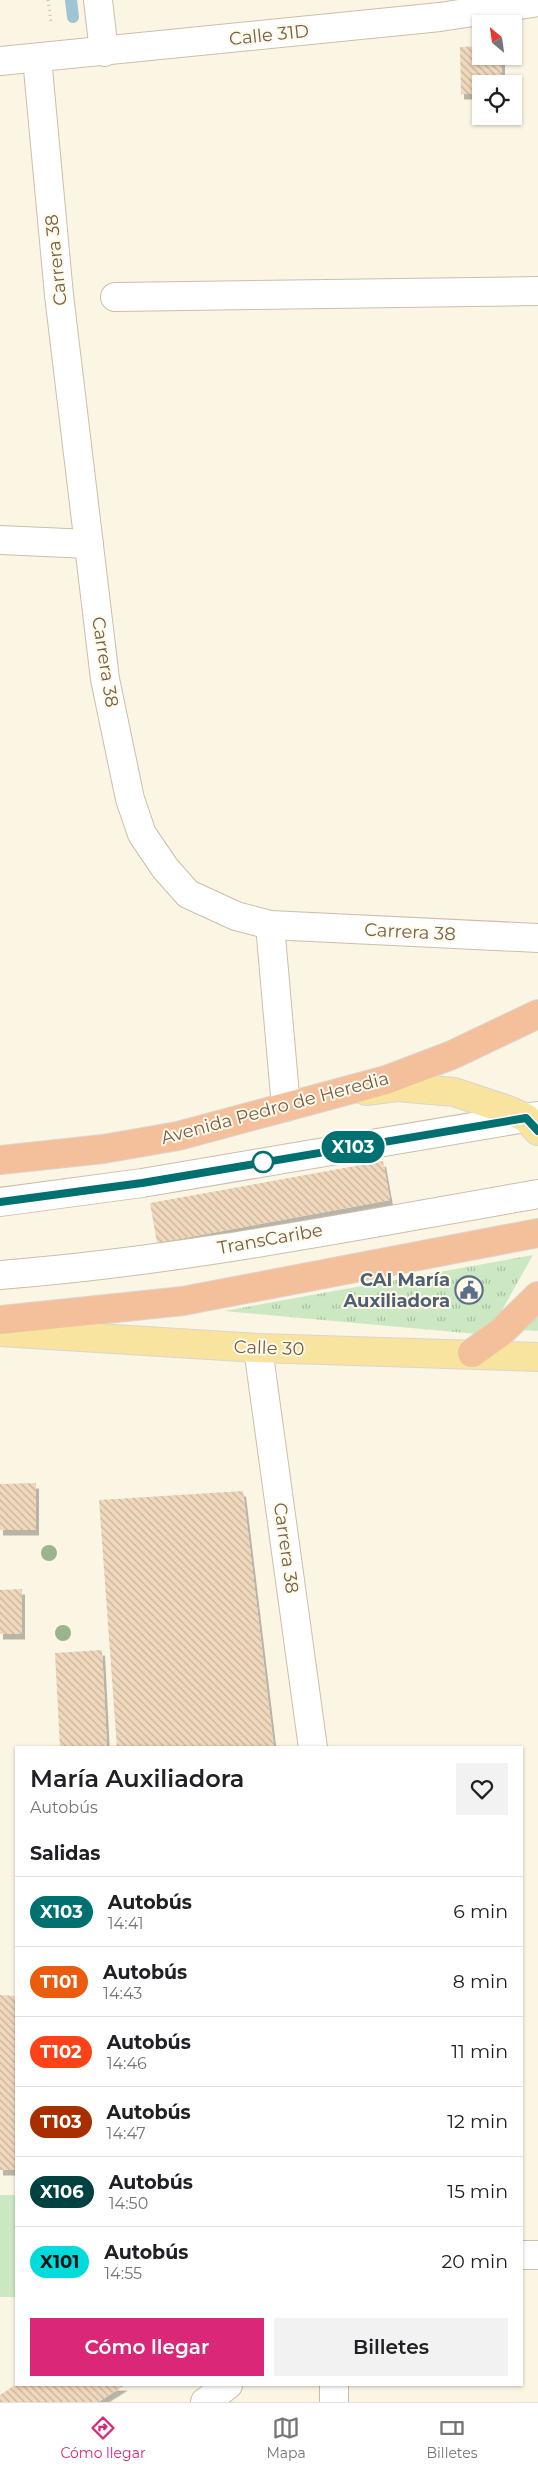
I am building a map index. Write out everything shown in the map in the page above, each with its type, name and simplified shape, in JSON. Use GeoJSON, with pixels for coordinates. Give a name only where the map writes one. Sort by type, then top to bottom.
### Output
{"type":"FeatureCollection","features":[{"type":"Feature","properties":{"kind":"highway","name":"Avenida Pedro de Heredia"},"geometry":{"type":"LineString","coordinates":[[0,1160],[103,1149],[169,1138],[386,1080],[452,1055],[538,1014]]}},
{"type":"Feature","properties":{"kind":"highway"},"geometry":{"type":"LineString","coordinates":[[0,1320],[183,1301],[538,1233]]}},
{"type":"Feature","properties":{"kind":"highway"},"geometry":{"type":"LineString","coordinates":[[472,1353],[500,1333],[538,1296]]}},
{"type":"Feature","properties":{"kind":"main road"},"geometry":{"type":"LineString","coordinates":[[286,1107],[340,1095],[397,1087],[454,1092],[534,1121]]}},
{"type":"Feature","properties":{"kind":"main road","name":"Calle 30"},"geometry":{"type":"LineString","coordinates":[[0,1332],[258,1348],[472,1353],[538,1357]]}},
{"type":"Feature","properties":{"kind":"street"},"geometry":{"type":"LineString","coordinates":[[98,0],[104,52]]}},
{"type":"Feature","properties":{"kind":"street","name":"Calle 31D"},"geometry":{"type":"LineString","coordinates":[[0,61],[104,52],[440,9],[538,2]]}},
{"type":"Feature","properties":{"kind":"street","name":"Carrera 38"},"geometry":{"type":"LineString","coordinates":[[37,58],[59,295],[105,679],[130,800],[142,834],[166,868],[188,894],[236,916],[270,925],[538,938]]}},
{"type":"Feature","properties":{"kind":"street"},"geometry":{"type":"LineString","coordinates":[[115,297],[538,291]]}},
{"type":"Feature","properties":{"kind":"street"},"geometry":{"type":"LineString","coordinates":[[0,540],[88,544]]}},
{"type":"Feature","properties":{"kind":"street"},"geometry":{"type":"LineString","coordinates":[[270,925],[286,1107]]}},
{"type":"Feature","properties":{"kind":"street"},"geometry":{"type":"LineString","coordinates":[[0,1202],[142,1183],[534,1121]]}},
{"type":"Feature","properties":{"kind":"street","name":"TransCaribe"},"geometry":{"type":"LineString","coordinates":[[0,1276],[72,1270],[157,1259],[538,1194]]}},
{"type":"Feature","properties":{"kind":"street","name":"Carrera 38"},"geometry":{"type":"LineString","coordinates":[[258,1348],[313,1746]]}},
{"type":"Feature","properties":{"kind":"street"},"geometry":{"type":"LineString","coordinates":[[523,2255],[538,2255]]}},
{"type":"Feature","properties":{"kind":"street"},"geometry":{"type":"LineString","coordinates":[[205,2402],[227,2386]]}},
{"type":"Feature","properties":{"kind":"street"},"geometry":{"type":"LineString","coordinates":[[334,2386],[334,2402]]}},
{"type":"Feature","properties":{"kind":"green space"},"geometry":{"type":"Polygon","coordinates":[[[533,1255],[488,1335],[224,1311],[533,1255]]]}},
{"type":"Feature","properties":{"kind":"green space"},"geometry":{"type":"Polygon","coordinates":[[[538,1309],[538,1331],[522,1330],[538,1309]]]}},
{"type":"Feature","properties":{"kind":"green space"},"geometry":{"type":"Polygon","coordinates":[[[0,2195],[15,2195],[15,2297],[0,2297],[0,2195]]]}},
{"type":"Feature","properties":{"kind":"building"},"geometry":{"type":"Polygon","coordinates":[[[472,46],[472,65],[502,65],[502,75],[472,75],[472,94],[461,94],[460,47],[472,46]]]}},
{"type":"Feature","properties":{"kind":"building"},"geometry":{"type":"Polygon","coordinates":[[[383,1161],[390,1200],[157,1243],[150,1203],[383,1161]]]}},
{"type":"Feature","properties":{"kind":"building"},"geometry":{"type":"Polygon","coordinates":[[[36,1483],[36,1530],[0,1530],[0,1484],[36,1483]]]}},
{"type":"Feature","properties":{"kind":"building"},"geometry":{"type":"Polygon","coordinates":[[[243,1491],[274,1746],[117,1746],[99,1500],[243,1491]]]}},
{"type":"Feature","properties":{"kind":"building"},"geometry":{"type":"Polygon","coordinates":[[[22,1589],[22,1634],[0,1634],[0,1590],[22,1589]]]}},
{"type":"Feature","properties":{"kind":"building"},"geometry":{"type":"Polygon","coordinates":[[[102,1650],[107,1746],[60,1746],[55,1653],[102,1650]]]}},
{"type":"Feature","properties":{"kind":"building"},"geometry":{"type":"Polygon","coordinates":[[[0,1995],[15,1996],[15,2170],[0,2170],[0,1995]]]}},
{"type":"Feature","properties":{"kind":"building"},"geometry":{"type":"Polygon","coordinates":[[[15,2385],[123,2386],[98,2402],[0,2402],[0,2395],[15,2385]]]}},
{"type":"Feature","properties":{"kind":"waterway"},"geometry":{"type":"LineString","coordinates":[[71,0],[73,17]]}},
{"type":"Feature","properties":{"kind":"bus line","name":"X103"},"geometry":{"type":"LineString","coordinates":[[0,1202],[142,1183],[526,1118],[538,1131]]}},
{"type":"Feature","properties":{"kind":"place","name":"CAI María Auxiliadora"},"geometry":{"type":"Point","coordinates":[469,1290]}}]}
